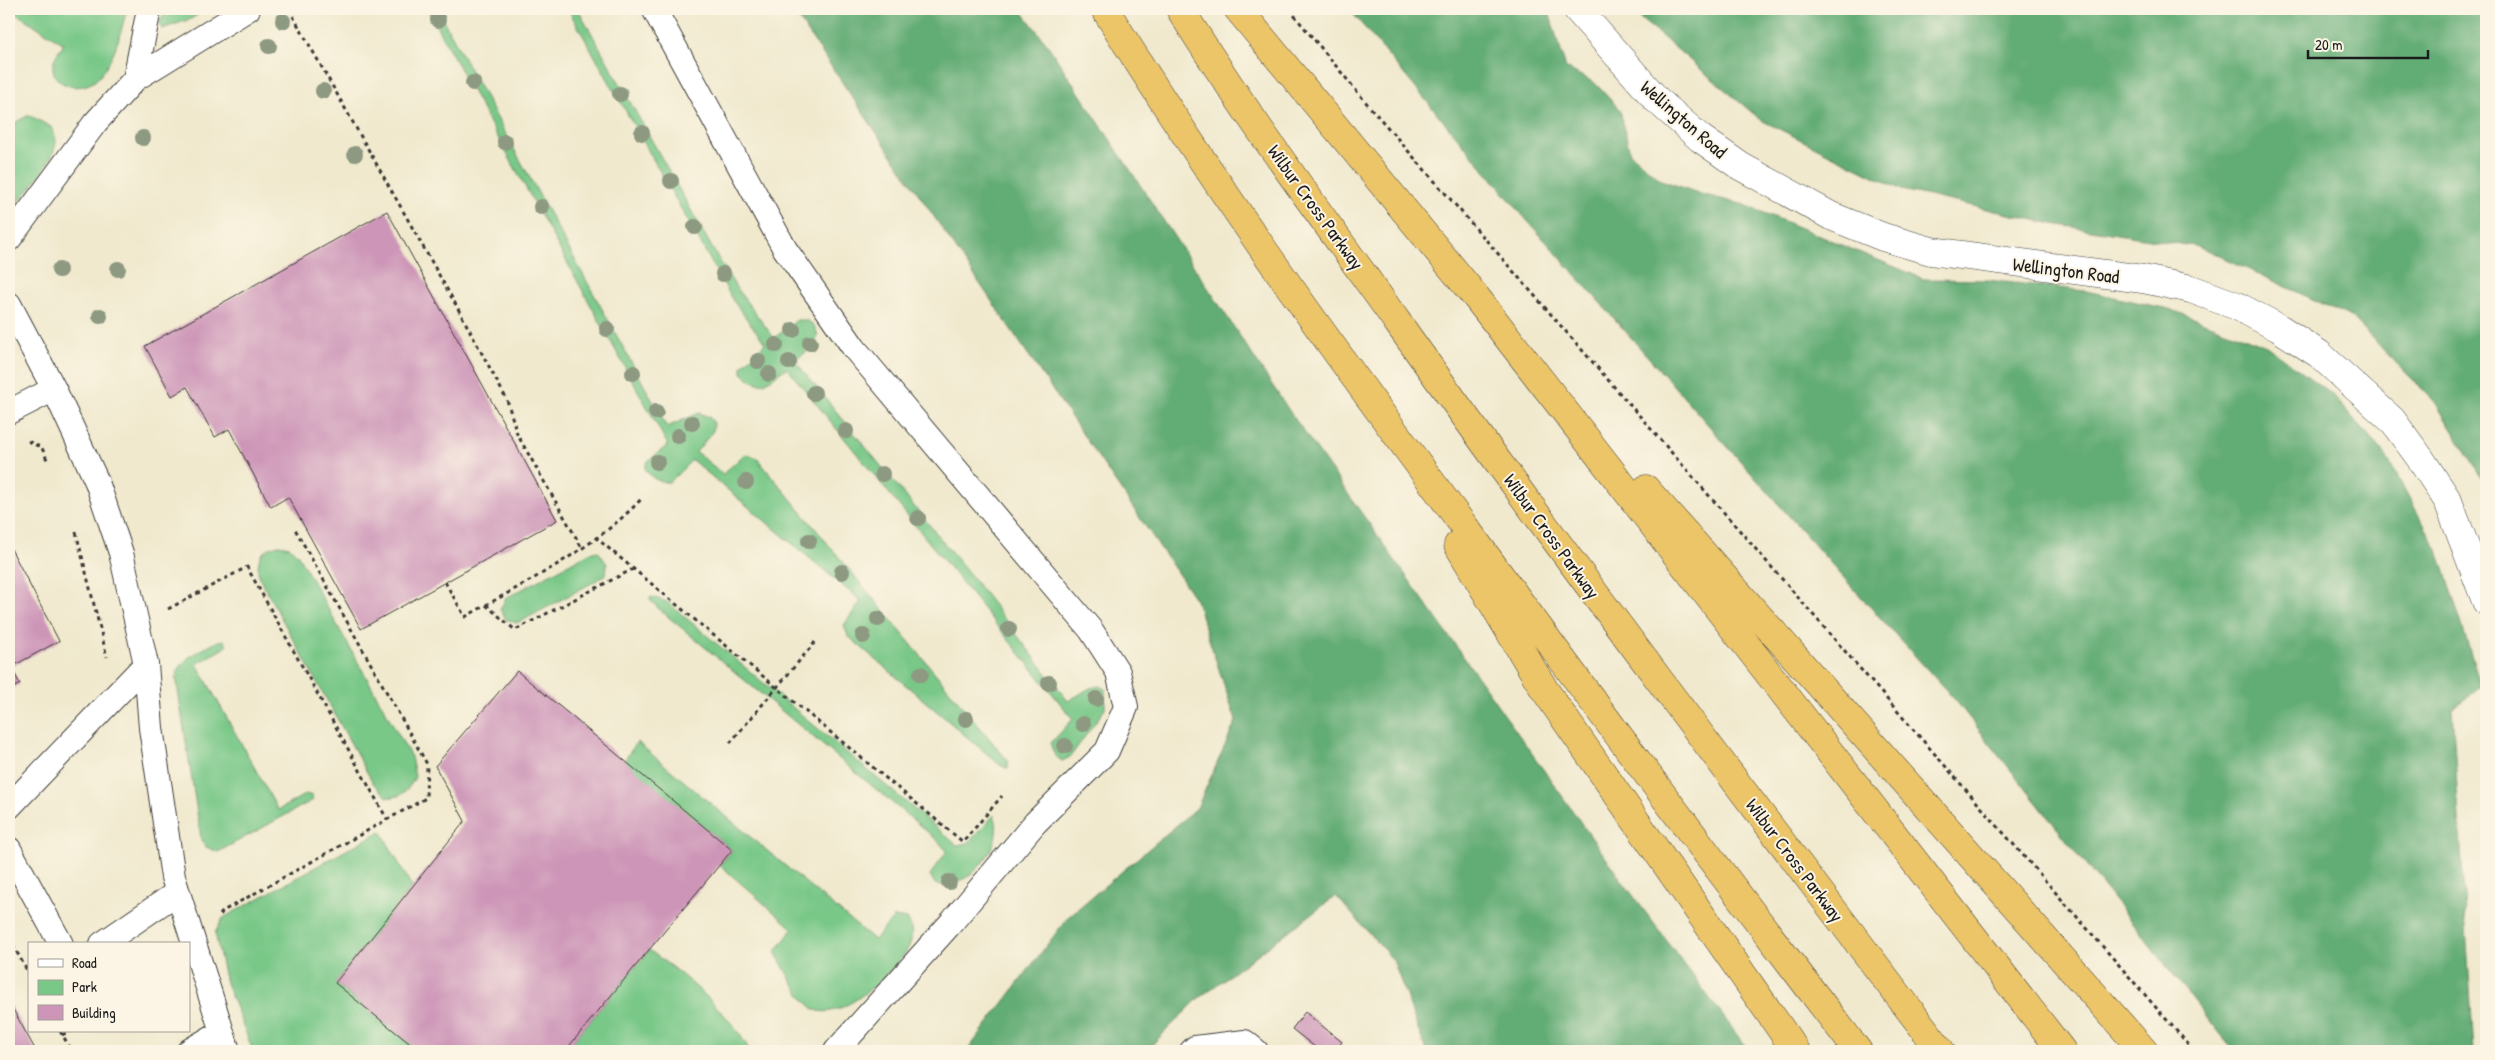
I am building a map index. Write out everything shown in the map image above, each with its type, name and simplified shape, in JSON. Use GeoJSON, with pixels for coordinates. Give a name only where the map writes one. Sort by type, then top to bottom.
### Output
{"type":"FeatureCollection","features":[{"type":"Feature","properties":{"kind":"highway"},"geometry":{"type":"LineString","coordinates":[[1104,9],[1212,173],[1376,406],[1627,746],[1858,1051]]}},
{"type":"Feature","properties":{"kind":"highway","name":"Wilbur Cross Parkway"},"geometry":{"type":"LineString","coordinates":[[1180,9],[1280,159],[1524,498],[1786,850],[1941,1051]]}},
{"type":"Feature","properties":{"kind":"highway"},"geometry":{"type":"LineString","coordinates":[[1238,9],[1476,297],[2062,1051]]}},
{"type":"Feature","properties":{"kind":"highway"},"geometry":{"type":"LineString","coordinates":[[1476,297],[2144,1051]]}},
{"type":"Feature","properties":{"kind":"highway"},"geometry":{"type":"LineString","coordinates":[[1376,406],[1544,688],[1796,1051]]}},
{"type":"Feature","properties":{"kind":"street","name":"Wellington Road"},"geometry":{"type":"LineString","coordinates":[[1577,9],[1656,98],[1700,138],[1740,166],[1831,216],[1883,236],[1931,251],[2143,279],[2191,289],[2237,306],[2279,328],[2320,354],[2392,420],[2420,458],[2448,501],[2486,601]]}},
{"type":"Feature","properties":{"kind":"lane"},"geometry":{"type":"LineString","coordinates":[[135,79],[149,9]]}},
{"type":"Feature","properties":{"kind":"lane"},"geometry":{"type":"LineString","coordinates":[[9,239],[95,123],[135,79],[248,9]]}},
{"type":"Feature","properties":{"kind":"lane"},"geometry":{"type":"LineString","coordinates":[[654,9],[785,249],[854,348],[1091,630],[1118,672],[1126,707],[1107,751],[1035,823],[951,923],[836,1051]]}},
{"type":"Feature","properties":{"kind":"lane"},"geometry":{"type":"LineString","coordinates":[[9,304],[54,389],[97,482],[118,544],[146,664],[151,728],[173,877],[225,1042],[189,1051]]}},
{"type":"Feature","properties":{"kind":"lane"},"geometry":{"type":"LineString","coordinates":[[9,412],[54,389]]}},
{"type":"Feature","properties":{"kind":"lane"},"geometry":{"type":"LineString","coordinates":[[9,807],[146,664]]}},
{"type":"Feature","properties":{"kind":"lane"},"geometry":{"type":"LineString","coordinates":[[9,849],[60,942]]}},
{"type":"Feature","properties":{"kind":"lane"},"geometry":{"type":"LineString","coordinates":[[105,942],[178,892]]}},
{"type":"Feature","properties":{"kind":"lane"},"geometry":{"type":"LineString","coordinates":[[1192,1051],[1195,1048],[1245,1042],[1256,1051]]}},
{"type":"Feature","properties":{"kind":"path"},"geometry":{"type":"LineString","coordinates":[[289,9],[456,305],[507,400],[517,434],[582,548]]}},
{"type":"Feature","properties":{"kind":"path"},"geometry":{"type":"LineString","coordinates":[[1289,9],[1368,106],[2194,1051]]}},
{"type":"Feature","properties":{"kind":"path"},"geometry":{"type":"LineString","coordinates":[[24,440],[34,442],[42,448],[51,467]]}},
{"type":"Feature","properties":{"kind":"path"},"geometry":{"type":"LineString","coordinates":[[445,582],[465,617],[582,548],[624,517],[643,497]]}},
{"type":"Feature","properties":{"kind":"path"},"geometry":{"type":"LineString","coordinates":[[74,526],[83,554],[108,660]]}},
{"type":"Feature","properties":{"kind":"path"},"geometry":{"type":"LineString","coordinates":[[196,949],[222,911],[426,798],[427,764],[295,529]]}},
{"type":"Feature","properties":{"kind":"path"},"geometry":{"type":"LineString","coordinates":[[595,538],[962,842],[1002,796]]}},
{"type":"Feature","properties":{"kind":"path"},"geometry":{"type":"LineString","coordinates":[[247,567],[387,818]]}},
{"type":"Feature","properties":{"kind":"path"},"geometry":{"type":"LineString","coordinates":[[486,605],[515,630],[633,569]]}},
{"type":"Feature","properties":{"kind":"path"},"geometry":{"type":"LineString","coordinates":[[730,743],[816,641]]}},
{"type":"Feature","properties":{"kind":"path"},"geometry":{"type":"LineString","coordinates":[[9,938],[28,972]]}},
{"type":"Feature","properties":{"kind":"path"},"geometry":{"type":"LineString","coordinates":[[62,1033],[72,1051]]}},
{"type":"Feature","properties":{"kind":"green space"},"geometry":{"type":"Polygon","coordinates":[[[9,9],[127,9],[117,45],[105,70],[92,83],[75,87],[60,82],[55,76],[53,69],[54,61],[64,44],[9,9]]]}},
{"type":"Feature","properties":{"kind":"green space"},"geometry":{"type":"Polygon","coordinates":[[[166,9],[207,9],[191,19],[162,29],[159,24],[166,9]]]}},
{"type":"Feature","properties":{"kind":"green space"},"geometry":{"type":"Polygon","coordinates":[[[427,9],[437,9],[667,427],[699,413],[709,417],[714,423],[713,431],[696,452],[723,474],[745,454],[756,457],[1008,761],[1008,769],[1000,765],[848,636],[844,625],[861,601],[692,460],[670,482],[659,481],[647,472],[645,468],[647,462],[668,445],[427,9]]]}},
{"type":"Feature","properties":{"kind":"green space"},"geometry":{"type":"Polygon","coordinates":[[[568,9],[578,9],[715,253],[737,289],[774,338],[797,320],[806,321],[813,325],[816,330],[817,340],[811,348],[795,361],[972,577],[1068,701],[1090,688],[1099,686],[1105,689],[1105,709],[1070,757],[1062,761],[1059,759],[1054,753],[1051,743],[1073,719],[787,368],[769,380],[760,383],[749,379],[742,373],[742,366],[765,343],[734,302],[568,9]]]}},
{"type":"Feature","properties":{"kind":"green space"},"geometry":{"type":"Polygon","coordinates":[[[792,9],[1020,9],[1045,41],[1290,412],[1623,882],[1749,1051],[1426,1051],[1393,960],[1336,896],[1199,998],[1146,1051],[967,1051],[1068,917],[1197,808],[1236,721],[1196,600],[792,9]]]}},
{"type":"Feature","properties":{"kind":"green space"},"geometry":{"type":"Polygon","coordinates":[[[1349,9],[1548,9],[1566,68],[1595,83],[1620,110],[1630,153],[1661,180],[1701,194],[1745,205],[1924,279],[1988,280],[2086,291],[2169,309],[2265,345],[2333,395],[2386,456],[2438,550],[2481,686],[2452,709],[2474,1051],[2234,1051],[1956,701],[1843,577],[1525,218],[1349,9]]]}},
{"type":"Feature","properties":{"kind":"green space"},"geometry":{"type":"Polygon","coordinates":[[[1635,9],[2486,9],[2486,485],[2435,402],[2351,317],[2200,247],[2053,224],[1902,190],[1761,120],[1641,19],[1635,9]]]}},
{"type":"Feature","properties":{"kind":"green space"},"geometry":{"type":"Polygon","coordinates":[[[29,115],[51,127],[56,139],[55,149],[45,168],[9,213],[9,134],[16,122],[29,115]]]}},
{"type":"Feature","properties":{"kind":"green space"},"geometry":{"type":"Polygon","coordinates":[[[279,545],[290,547],[298,555],[411,757],[415,777],[407,789],[400,795],[387,797],[373,783],[259,578],[258,565],[261,556],[267,549],[279,545]]]}},
{"type":"Feature","properties":{"kind":"green space"},"geometry":{"type":"Polygon","coordinates":[[[598,551],[607,564],[606,574],[601,578],[522,621],[516,623],[506,619],[500,610],[506,598],[589,553],[598,551]]]}},
{"type":"Feature","properties":{"kind":"green space"},"geometry":{"type":"Polygon","coordinates":[[[652,597],[667,602],[957,845],[968,843],[994,815],[997,827],[995,840],[981,864],[960,881],[947,885],[935,884],[930,875],[947,851],[936,839],[660,610],[649,599],[652,597]]]}},
{"type":"Feature","properties":{"kind":"green space"},"geometry":{"type":"Polygon","coordinates":[[[224,640],[227,646],[197,664],[278,810],[306,794],[312,796],[313,800],[218,852],[206,847],[201,838],[176,678],[181,665],[192,655],[218,641],[224,640]]]}},
{"type":"Feature","properties":{"kind":"green space"},"geometry":{"type":"Polygon","coordinates":[[[637,742],[874,940],[894,917],[907,919],[912,934],[905,954],[883,978],[853,1001],[838,1009],[825,1012],[814,1009],[793,983],[775,952],[793,929],[720,865],[732,850],[624,761],[637,742]]]}},
{"type":"Feature","properties":{"kind":"green space"},"geometry":{"type":"Polygon","coordinates":[[[381,831],[412,887],[335,983],[419,1051],[253,1051],[226,983],[215,933],[223,918],[381,831]]]}},
{"type":"Feature","properties":{"kind":"green space"},"geometry":{"type":"Polygon","coordinates":[[[649,950],[692,983],[718,1008],[730,1021],[750,1051],[565,1051],[649,950]]]}},
{"type":"Feature","properties":{"kind":"building"},"geometry":{"type":"Polygon","coordinates":[[[387,211],[557,520],[361,629],[288,497],[271,507],[229,429],[215,437],[187,387],[172,396],[145,346],[387,211]]]}},
{"type":"Feature","properties":{"kind":"building"},"geometry":{"type":"Polygon","coordinates":[[[9,545],[59,641],[11,667],[20,684],[9,690],[9,545]]]}},
{"type":"Feature","properties":{"kind":"building"},"geometry":{"type":"Polygon","coordinates":[[[517,671],[732,850],[565,1051],[419,1051],[335,983],[465,821],[435,766],[517,671]]]}},
{"type":"Feature","properties":{"kind":"building"},"geometry":{"type":"Polygon","coordinates":[[[9,1002],[36,1051],[9,1051],[9,1002]]]}},
{"type":"Feature","properties":{"kind":"building"},"geometry":{"type":"Polygon","coordinates":[[[1305,1012],[1342,1042],[1335,1051],[1320,1051],[1292,1029],[1305,1012]]]}}]}
